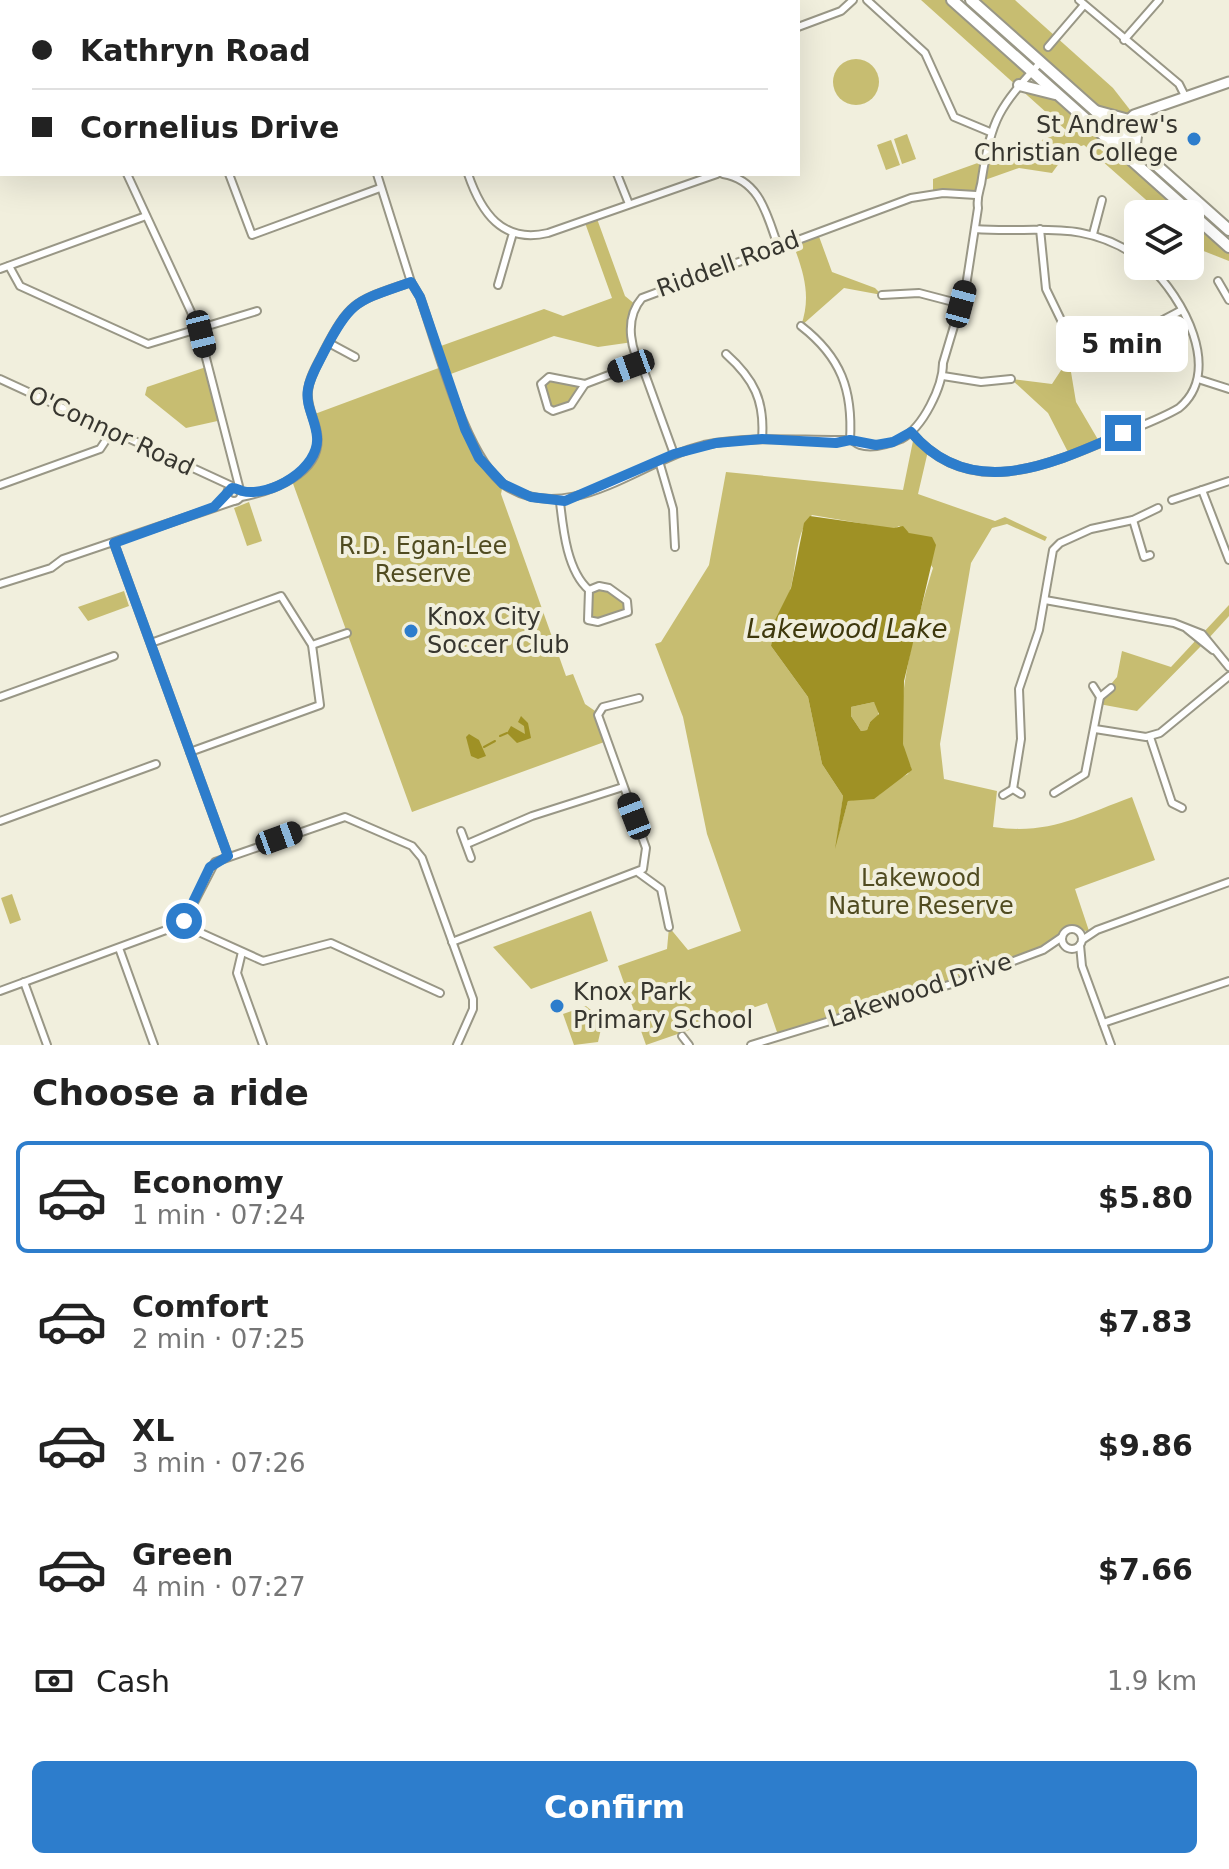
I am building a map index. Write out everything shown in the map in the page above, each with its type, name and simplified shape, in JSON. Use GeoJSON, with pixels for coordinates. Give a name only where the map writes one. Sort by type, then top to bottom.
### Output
{"type":"FeatureCollection","features":[{"type":"Feature","properties":{"kind":"main road"},"geometry":{"type":"LineString","coordinates":[[952,0],[1229,247]]}},
{"type":"Feature","properties":{"kind":"main road"},"geometry":{"type":"LineString","coordinates":[[971,0],[1229,230]]}},
{"type":"Feature","properties":{"kind":"main road"},"geometry":{"type":"LineString","coordinates":[[1111,143],[1127,119],[1229,82]]}},
{"type":"Feature","properties":{"kind":"main road"},"geometry":{"type":"LineString","coordinates":[[1019,85],[1057,95]]}},
{"type":"Feature","properties":{"kind":"main road"},"geometry":{"type":"LineString","coordinates":[[1091,109],[1127,119]]}},
{"type":"Feature","properties":{"kind":"main road"},"geometry":{"type":"LineString","coordinates":[[1119,133],[1146,111]]}},
{"type":"Feature","properties":{"kind":"main road"},"geometry":{"type":"LineString","coordinates":[[1135,148],[1137,132],[1146,111]]}},
{"type":"Feature","properties":{"kind":"street"},"geometry":{"type":"LineString","coordinates":[[800,26],[841,11],[853,0]]}},
{"type":"Feature","properties":{"kind":"street"},"geometry":{"type":"LineString","coordinates":[[867,0],[925,53],[954,117],[990,132]]}},
{"type":"Feature","properties":{"kind":"street"},"geometry":{"type":"LineString","coordinates":[[1124,40],[1159,0]]}},
{"type":"Feature","properties":{"kind":"street"},"geometry":{"type":"LineString","coordinates":[[1048,47],[1082,2],[1179,84],[1186,98]]}},
{"type":"Feature","properties":{"kind":"street"},"geometry":{"type":"LineString","coordinates":[[377,176],[411,282],[420,297],[465,429],[482,463],[516,491],[560,502],[674,454],[716,443],[762,439],[836,443],[850,440],[860,445],[879,445],[911,432],[927,412],[943,376],[943,363],[961,304],[975,229],[976,195],[990,132],[1000,109],[1040,63]]}},
{"type":"Feature","properties":{"kind":"street"},"geometry":{"type":"LineString","coordinates":[[128,176],[198,327],[233,465],[235,493]]}},
{"type":"Feature","properties":{"kind":"street"},"geometry":{"type":"LineString","coordinates":[[230,176],[252,235],[380,188]]}},
{"type":"Feature","properties":{"kind":"street"},"geometry":{"type":"LineString","coordinates":[[469,176],[484,212],[513,233],[548,233],[711,176]]}},
{"type":"Feature","properties":{"kind":"street"},"geometry":{"type":"LineString","coordinates":[[618,176],[629,204]]}},
{"type":"Feature","properties":{"kind":"street"},"geometry":{"type":"LineString","coordinates":[[744,177],[759,197],[778,246]]}},
{"type":"Feature","properties":{"kind":"street","name":"Riddell Road"},"geometry":{"type":"LineString","coordinates":[[674,454],[638,364],[630,323],[642,298],[911,198],[933,194],[976,195]]}},
{"type":"Feature","properties":{"kind":"street"},"geometry":{"type":"LineString","coordinates":[[1093,234],[1102,200]]}},
{"type":"Feature","properties":{"kind":"street"},"geometry":{"type":"LineString","coordinates":[[0,269],[146,216]]}},
{"type":"Feature","properties":{"kind":"street"},"geometry":{"type":"LineString","coordinates":[[975,229],[1069,229],[1093,234],[1124,250]]}},
{"type":"Feature","properties":{"kind":"street"},"geometry":{"type":"LineString","coordinates":[[1040,229],[1046,289],[1079,357]]}},
{"type":"Feature","properties":{"kind":"street"},"geometry":{"type":"LineString","coordinates":[[498,285],[513,233]]}},
{"type":"Feature","properties":{"kind":"street"},"geometry":{"type":"LineString","coordinates":[[9,266],[20,286],[145,344],[257,311]]}},
{"type":"Feature","properties":{"kind":"street"},"geometry":{"type":"LineString","coordinates":[[911,432],[933,455],[960,468],[1000,472],[1036,468],[1174,411],[1190,397],[1198,379],[1196,349],[1182,310],[1160,280]]}},
{"type":"Feature","properties":{"kind":"street"},"geometry":{"type":"LineString","coordinates":[[1218,281],[1229,300]]}},
{"type":"Feature","properties":{"kind":"street"},"geometry":{"type":"LineString","coordinates":[[0,584],[94,550],[115,546],[136,535],[214,507],[235,493],[264,488],[299,475],[315,458],[317,433],[307,392],[342,317],[354,304],[411,282]]}},
{"type":"Feature","properties":{"kind":"street"},"geometry":{"type":"LineString","coordinates":[[882,295],[919,293],[961,304]]}},
{"type":"Feature","properties":{"kind":"street"},"geometry":{"type":"LineString","coordinates":[[1146,329],[1182,310]]}},
{"type":"Feature","properties":{"kind":"street"},"geometry":{"type":"LineString","coordinates":[[801,326],[830,352],[843,375],[851,403],[850,440]]}},
{"type":"Feature","properties":{"kind":"street"},"geometry":{"type":"LineString","coordinates":[[329,343],[355,357]]}},
{"type":"Feature","properties":{"kind":"street"},"geometry":{"type":"LineString","coordinates":[[726,354],[746,372],[757,390],[762,407],[762,439]]}},
{"type":"Feature","properties":{"kind":"street"},"geometry":{"type":"LineString","coordinates":[[585,384],[571,405],[555,411],[548,408],[541,384],[549,377],[585,384],[638,364]]}},
{"type":"Feature","properties":{"kind":"street"},"geometry":{"type":"LineString","coordinates":[[943,376],[981,382],[1011,379]]}},
{"type":"Feature","properties":{"kind":"street","name":"O'Connor Road"},"geometry":{"type":"LineString","coordinates":[[0,379],[220,481],[235,493]]}},
{"type":"Feature","properties":{"kind":"street"},"geometry":{"type":"LineString","coordinates":[[1198,379],[1229,389]]}},
{"type":"Feature","properties":{"kind":"street"},"geometry":{"type":"LineString","coordinates":[[0,485],[100,449],[112,431]]}},
{"type":"Feature","properties":{"kind":"street"},"geometry":{"type":"LineString","coordinates":[[659,461],[673,509],[675,547]]}},
{"type":"Feature","properties":{"kind":"street"},"geometry":{"type":"LineString","coordinates":[[220,481],[228,477],[233,465]]}},
{"type":"Feature","properties":{"kind":"street"},"geometry":{"type":"LineString","coordinates":[[1172,500],[1229,481]]}},
{"type":"Feature","properties":{"kind":"street"},"geometry":{"type":"LineString","coordinates":[[1202,490],[1229,560]]}},
{"type":"Feature","properties":{"kind":"street"},"geometry":{"type":"LineString","coordinates":[[560,502],[572,561],[579,578],[589,590],[587,615],[591,621],[630,610],[627,601],[606,586],[589,590]]}},
{"type":"Feature","properties":{"kind":"street"},"geometry":{"type":"LineString","coordinates":[[1003,795],[1013,789],[1021,739],[1019,689],[1038,636],[1056,546],[1099,526],[1133,520],[1158,508]]}},
{"type":"Feature","properties":{"kind":"street"},"geometry":{"type":"LineString","coordinates":[[1133,520],[1146,558]]}},
{"type":"Feature","properties":{"kind":"street"},"geometry":{"type":"LineString","coordinates":[[115,546],[228,856]]}},
{"type":"Feature","properties":{"kind":"street"},"geometry":{"type":"LineString","coordinates":[[151,643],[281,596],[312,645],[320,705],[190,752]]}},
{"type":"Feature","properties":{"kind":"street"},"geometry":{"type":"LineString","coordinates":[[1045,600],[1158,618],[1187,629],[1216,652],[1229,667]]}},
{"type":"Feature","properties":{"kind":"street"},"geometry":{"type":"LineString","coordinates":[[312,645],[347,633]]}},
{"type":"Feature","properties":{"kind":"street"},"geometry":{"type":"LineString","coordinates":[[0,697],[114,656]]}},
{"type":"Feature","properties":{"kind":"street"},"geometry":{"type":"LineString","coordinates":[[1095,729],[1150,737],[1168,729],[1229,676]]}},
{"type":"Feature","properties":{"kind":"street"},"geometry":{"type":"LineString","coordinates":[[1054,793],[1079,780],[1087,769],[1100,697],[1093,686]]}},
{"type":"Feature","properties":{"kind":"street"},"geometry":{"type":"LineString","coordinates":[[1100,697],[1111,688]]}},
{"type":"Feature","properties":{"kind":"street"},"geometry":{"type":"LineString","coordinates":[[452,942],[639,873],[647,853],[598,713],[603,707],[639,698]]}},
{"type":"Feature","properties":{"kind":"street"},"geometry":{"type":"LineString","coordinates":[[1150,737],[1172,803],[1182,808]]}},
{"type":"Feature","properties":{"kind":"street"},"geometry":{"type":"LineString","coordinates":[[0,821],[156,764]]}},
{"type":"Feature","properties":{"kind":"street"},"geometry":{"type":"LineString","coordinates":[[1087,769],[1098,771]]}},
{"type":"Feature","properties":{"kind":"street"},"geometry":{"type":"LineString","coordinates":[[467,844],[532,816],[623,787]]}},
{"type":"Feature","properties":{"kind":"street"},"geometry":{"type":"LineString","coordinates":[[1013,789],[1021,794]]}},
{"type":"Feature","properties":{"kind":"street"},"geometry":{"type":"LineString","coordinates":[[1167,811],[1172,803]]}},
{"type":"Feature","properties":{"kind":"street"},"geometry":{"type":"LineString","coordinates":[[0,991],[181,924],[210,867],[228,856],[336,817],[354,819],[418,852],[474,1005],[457,1045]]}},
{"type":"Feature","properties":{"kind":"street"},"geometry":{"type":"LineString","coordinates":[[461,831],[471,858]]}},
{"type":"Feature","properties":{"kind":"street"},"geometry":{"type":"LineString","coordinates":[[639,873],[661,889],[669,912],[669,927]]}},
{"type":"Feature","properties":{"kind":"street"},"geometry":{"type":"LineString","coordinates":[[1082,966],[1078,932],[1097,930],[1229,882]]}},
{"type":"Feature","properties":{"kind":"street"},"geometry":{"type":"LineString","coordinates":[[181,924],[242,952],[270,961],[331,943],[440,993]]}},
{"type":"Feature","properties":{"kind":"street","name":"Lakewood Drive"},"geometry":{"type":"LineString","coordinates":[[751,1045],[944,987],[1043,950],[1069,930],[1078,932]]}},
{"type":"Feature","properties":{"kind":"street"},"geometry":{"type":"LineString","coordinates":[[1081,943],[1097,930]]}},
{"type":"Feature","properties":{"kind":"street"},"geometry":{"type":"LineString","coordinates":[[1062,937],[1082,966],[1111,1045]]}},
{"type":"Feature","properties":{"kind":"street","name":"Lakewood Drive"},"geometry":{"type":"LineString","coordinates":[[1043,950],[1068,948],[1081,943]]}},
{"type":"Feature","properties":{"kind":"street"},"geometry":{"type":"LineString","coordinates":[[119,948],[154,1045]]}},
{"type":"Feature","properties":{"kind":"street"},"geometry":{"type":"LineString","coordinates":[[242,952],[237,973],[263,1045]]}},
{"type":"Feature","properties":{"kind":"street"},"geometry":{"type":"LineString","coordinates":[[1103,1023],[1229,981]]}},
{"type":"Feature","properties":{"kind":"street"},"geometry":{"type":"LineString","coordinates":[[24,982],[47,1045]]}},
{"type":"Feature","properties":{"kind":"street"},"geometry":{"type":"LineString","coordinates":[[682,1036],[689,1045]]}},
{"type":"Feature","properties":{"kind":"green space"},"geometry":{"type":"Polygon","coordinates":[[[921,0],[952,0],[1032,72],[1020,84],[1057,95],[1176,200],[1146,200],[1084,145],[1068,151],[1052,173],[1019,168],[982,181],[977,192],[933,194],[933,179],[1067,131],[921,0]]]}},
{"type":"Feature","properties":{"kind":"green space"},"geometry":{"type":"Polygon","coordinates":[[[971,0],[1015,0],[1113,88],[1134,115],[1127,119],[1091,109],[971,0]]]}},
{"type":"Feature","properties":{"kind":"green space"},"geometry":{"type":"Polygon","coordinates":[[[856,59],[872,66],[879,82],[872,98],[856,105],[840,98],[833,82],[840,66],[856,59]]]}},
{"type":"Feature","properties":{"kind":"green space"},"geometry":{"type":"Polygon","coordinates":[[[907,134],[916,159],[902,164],[894,139],[907,134]]]}},
{"type":"Feature","properties":{"kind":"green space"},"geometry":{"type":"Polygon","coordinates":[[[891,140],[900,165],[886,170],[877,145],[891,140]]]}},
{"type":"Feature","properties":{"kind":"green space","name":"R.D. Egan-Lee Reserve"},"geometry":{"type":"Polygon","coordinates":[[[596,216],[625,296],[636,305],[631,315],[633,342],[598,347],[554,336],[448,375],[465,429],[503,484],[501,494],[566,676],[573,674],[585,704],[598,713],[607,741],[412,812],[291,478],[307,465],[314,451],[312,415],[444,366],[438,347],[544,309],[563,316],[612,298],[584,220],[596,216]]]}},
{"type":"Feature","properties":{"kind":"green space"},"geometry":{"type":"Polygon","coordinates":[[[1204,225],[1229,247],[1229,261],[1204,251],[1204,225]]]}},
{"type":"Feature","properties":{"kind":"green space"},"geometry":{"type":"Polygon","coordinates":[[[817,231],[832,272],[875,288],[882,295],[844,288],[801,326],[806,293],[792,241],[817,231]]]}},
{"type":"Feature","properties":{"kind":"green space"},"geometry":{"type":"Polygon","coordinates":[[[1075,349],[1079,357],[1070,366],[1076,402],[1100,443],[1070,456],[1048,413],[1011,379],[1052,384],[1075,349]]]}},
{"type":"Feature","properties":{"kind":"green space"},"geometry":{"type":"Polygon","coordinates":[[[209,366],[222,420],[186,428],[145,395],[147,387],[209,366]]]}},
{"type":"Feature","properties":{"kind":"green space"},"geometry":{"type":"Polygon","coordinates":[[[543,379],[582,382],[571,405],[550,410],[543,379]]]}},
{"type":"Feature","properties":{"kind":"green space","name":"Lakewood Nature Reserve"},"geometry":{"type":"Polygon","coordinates":[[[914,436],[928,451],[918,494],[995,521],[1005,517],[1047,537],[1045,541],[1007,524],[992,528],[971,563],[940,744],[944,779],[997,791],[993,827],[1013,829],[1064,822],[1132,797],[1155,860],[1075,889],[1089,931],[1069,930],[1008,965],[971,979],[778,1035],[767,1003],[646,1045],[618,966],[667,949],[669,927],[688,950],[741,931],[707,834],[683,717],[655,644],[661,642],[709,565],[726,472],[903,490],[914,436]],[[812,515],[802,530],[791,587],[772,637],[771,646],[808,697],[822,764],[843,796],[837,840],[848,801],[879,795],[892,782],[908,774],[911,767],[904,749],[903,698],[913,640],[933,568],[909,533],[899,526],[894,529],[812,515]]]}},
{"type":"Feature","properties":{"kind":"green space"},"geometry":{"type":"Polygon","coordinates":[[[249,502],[262,541],[247,546],[234,508],[249,502]]]}},
{"type":"Feature","properties":{"kind":"green space"},"geometry":{"type":"Polygon","coordinates":[[[599,586],[627,601],[630,610],[591,621],[589,590],[599,586]]]}},
{"type":"Feature","properties":{"kind":"green space"},"geometry":{"type":"Polygon","coordinates":[[[124,591],[129,606],[88,621],[78,607],[124,591]]]}},
{"type":"Feature","properties":{"kind":"green space"},"geometry":{"type":"Polygon","coordinates":[[[1229,605],[1229,616],[1208,639],[1202,634],[1229,605]]]}},
{"type":"Feature","properties":{"kind":"green space"},"geometry":{"type":"Polygon","coordinates":[[[1197,639],[1203,644],[1137,711],[1099,704],[1100,697],[1117,677],[1122,651],[1171,667],[1197,639]]]}},
{"type":"Feature","properties":{"kind":"green space"},"geometry":{"type":"Polygon","coordinates":[[[874,702],[879,707],[878,716],[870,722],[867,730],[861,731],[851,716],[851,707],[874,702]]]}},
{"type":"Feature","properties":{"kind":"green space"},"geometry":{"type":"Polygon","coordinates":[[[12,894],[21,920],[10,924],[1,898],[12,894]]]}},
{"type":"Feature","properties":{"kind":"green space"},"geometry":{"type":"Polygon","coordinates":[[[591,911],[608,961],[531,989],[493,947],[591,911]]]}},
{"type":"Feature","properties":{"kind":"green space"},"geometry":{"type":"Polygon","coordinates":[[[586,1006],[603,1020],[598,1042],[574,1045],[563,1014],[586,1006]]]}},
{"type":"Feature","properties":{"kind":"water","name":"Lakewood Lake"},"geometry":{"type":"Polygon","coordinates":[[[810,516],[894,528],[903,526],[909,533],[932,537],[936,545],[904,681],[903,744],[912,770],[874,799],[848,801],[835,849],[843,796],[822,764],[808,697],[771,646],[774,622],[791,588],[804,523],[810,516]],[[874,702],[851,707],[851,716],[861,731],[867,730],[879,714],[874,702]]]}},
{"type":"Feature","properties":{"kind":"water"},"geometry":{"type":"Polygon","coordinates":[[[521,716],[528,723],[531,738],[517,743],[507,733],[511,726],[525,734],[524,726],[518,722],[521,716]]]}},
{"type":"Feature","properties":{"kind":"water"},"geometry":{"type":"Polygon","coordinates":[[[469,734],[479,740],[486,756],[478,759],[471,756],[466,737],[469,734]]]}},
{"type":"Feature","properties":{"kind":"waterway"},"geometry":{"type":"LineString","coordinates":[[500,736],[507,733]]}},
{"type":"Feature","properties":{"kind":"waterway"},"geometry":{"type":"LineString","coordinates":[[484,747],[495,741]]}},
{"type":"Feature","properties":{"kind":"place","name":"St Andrew's Christian College"},"geometry":{"type":"Point","coordinates":[1194,139]}},
{"type":"Feature","properties":{"kind":"place","name":"Knox City Soccer Club"},"geometry":{"type":"Point","coordinates":[411,631]}},
{"type":"Feature","properties":{"kind":"place","name":"Knox Park Primary School"},"geometry":{"type":"Point","coordinates":[557,1006]}},
{"type":"Feature","properties":{"kind":"route"},"geometry":{"type":"LineString","coordinates":[[184,921],[210,867],[228,856],[114,543],[214,507],[234,487],[241,491],[264,488],[306,469],[315,458],[318,441],[307,399],[308,386],[342,317],[360,301],[411,282],[420,297],[465,429],[482,463],[503,484],[516,491],[558,502],[614,482],[674,454],[724,442],[762,439],[840,443],[850,440],[860,445],[884,445],[911,432],[928,451],[946,463],[968,470],[1000,472],[1045,465],[1123,433]]}}]}
